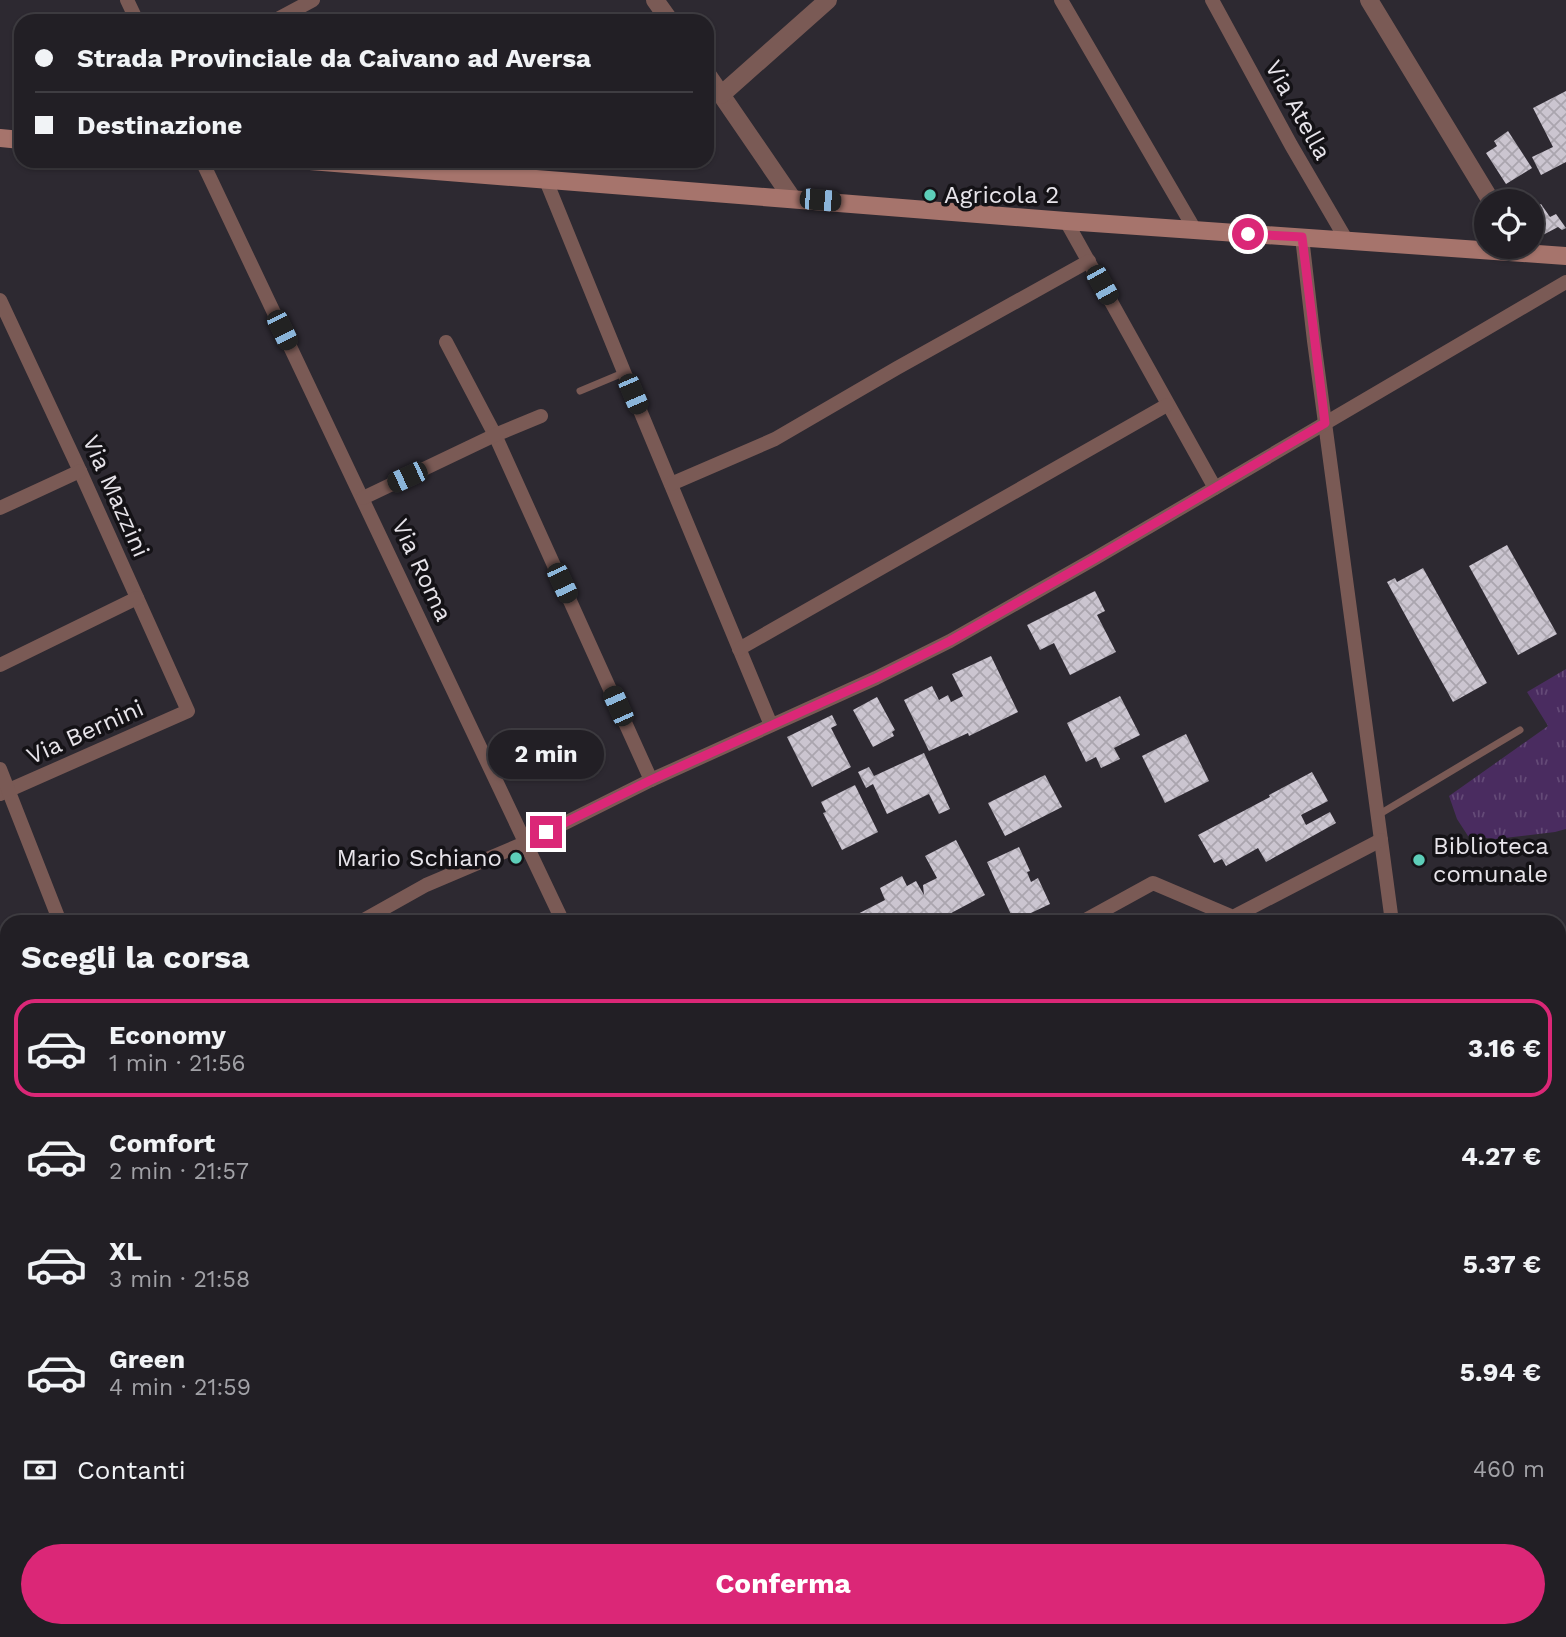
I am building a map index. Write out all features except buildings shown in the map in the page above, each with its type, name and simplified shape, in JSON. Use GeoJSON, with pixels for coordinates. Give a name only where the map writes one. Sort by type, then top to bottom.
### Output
{"type":"FeatureCollection","features":[{"type":"Feature","properties":{"kind":"main road"},"geometry":{"type":"LineString","coordinates":[[407,168],[1195,230],[1474,247]]}},
{"type":"Feature","properties":{"kind":"main road"},"geometry":{"type":"LineString","coordinates":[[1544,253],[1566,256]]}},
{"type":"Feature","properties":{"kind":"street"},"geometry":{"type":"LineString","coordinates":[[287,14],[313,0]]}},
{"type":"Feature","properties":{"kind":"street"},"geometry":{"type":"LineString","coordinates":[[721,94],[828,0]]}},
{"type":"Feature","properties":{"kind":"street"},"geometry":{"type":"LineString","coordinates":[[1062,0],[1195,230]]}},
{"type":"Feature","properties":{"kind":"street","name":"Via Atella"},"geometry":{"type":"LineString","coordinates":[[1212,0],[1347,241]]}},
{"type":"Feature","properties":{"kind":"street"},"geometry":{"type":"LineString","coordinates":[[1368,0],[1484,189]]}},
{"type":"Feature","properties":{"kind":"street"},"geometry":{"type":"LineString","coordinates":[[714,84],[792,198]]}},
{"type":"Feature","properties":{"kind":"street","name":"Via Roma"},"geometry":{"type":"LineString","coordinates":[[205,168],[560,915]]}},
{"type":"Feature","properties":{"kind":"street"},"geometry":{"type":"LineString","coordinates":[[545,178],[771,724]]}},
{"type":"Feature","properties":{"kind":"street"},"geometry":{"type":"LineString","coordinates":[[1066,220],[1215,488]]}},
{"type":"Feature","properties":{"kind":"street"},"geometry":{"type":"LineString","coordinates":[[1302,237],[1391,915]]}},
{"type":"Feature","properties":{"kind":"street"},"geometry":{"type":"LineString","coordinates":[[671,484],[775,439],[1089,261]]}},
{"type":"Feature","properties":{"kind":"street"},"geometry":{"type":"LineString","coordinates":[[372,915],[426,885],[525,842],[651,780],[876,678],[950,641],[1566,282]]}},
{"type":"Feature","properties":{"kind":"street","name":"Via Mazzini"},"geometry":{"type":"LineString","coordinates":[[1,306],[188,711]]}},
{"type":"Feature","properties":{"kind":"street"},"geometry":{"type":"LineString","coordinates":[[446,342],[495,435],[651,780]]}},
{"type":"Feature","properties":{"kind":"street"},"geometry":{"type":"LineString","coordinates":[[739,649],[1167,405]]}},
{"type":"Feature","properties":{"kind":"street"},"geometry":{"type":"LineString","coordinates":[[363,498],[541,416]]}},
{"type":"Feature","properties":{"kind":"street"},"geometry":{"type":"LineString","coordinates":[[0,508],[79,471]]}},
{"type":"Feature","properties":{"kind":"street"},"geometry":{"type":"LineString","coordinates":[[0,665],[137,598]]}},
{"type":"Feature","properties":{"kind":"street","name":"Via Bernini"},"geometry":{"type":"LineString","coordinates":[[5,792],[188,711]]}},
{"type":"Feature","properties":{"kind":"street"},"geometry":{"type":"LineString","coordinates":[[0,768],[5,792],[58,915]]}},
{"type":"Feature","properties":{"kind":"street"},"geometry":{"type":"LineString","coordinates":[[1237,915],[1381,840]]}},
{"type":"Feature","properties":{"kind":"street"},"geometry":{"type":"LineString","coordinates":[[1095,915],[1153,883],[1228,915]]}},
{"type":"Feature","properties":{"kind":"lane"},"geometry":{"type":"LineString","coordinates":[[580,391],[624,372]]}},
{"type":"Feature","properties":{"kind":"lane"},"geometry":{"type":"LineString","coordinates":[[1378,815],[1520,730]]}},
{"type":"Feature","properties":{"kind":"green space"},"geometry":{"type":"Polygon","coordinates":[[[1566,669],[1566,829],[1496,839],[1468,836],[1457,819],[1449,796],[1548,726],[1527,692],[1566,669]]]}},
{"type":"Feature","properties":{"kind":"place","name":"Agricola 2"},"geometry":{"type":"Point","coordinates":[930,195]}},
{"type":"Feature","properties":{"kind":"place","name":"Mario Schiano"},"geometry":{"type":"Point","coordinates":[516,858]}},
{"type":"Feature","properties":{"kind":"place","name":"Biblioteca comunale"},"geometry":{"type":"Point","coordinates":[1419,860]}},
{"type":"Feature","properties":{"kind":"route"},"geometry":{"type":"LineString","coordinates":[[546,832],[651,780],[876,678],[950,641],[1325,423],[1302,237],[1248,234]]}}]}
